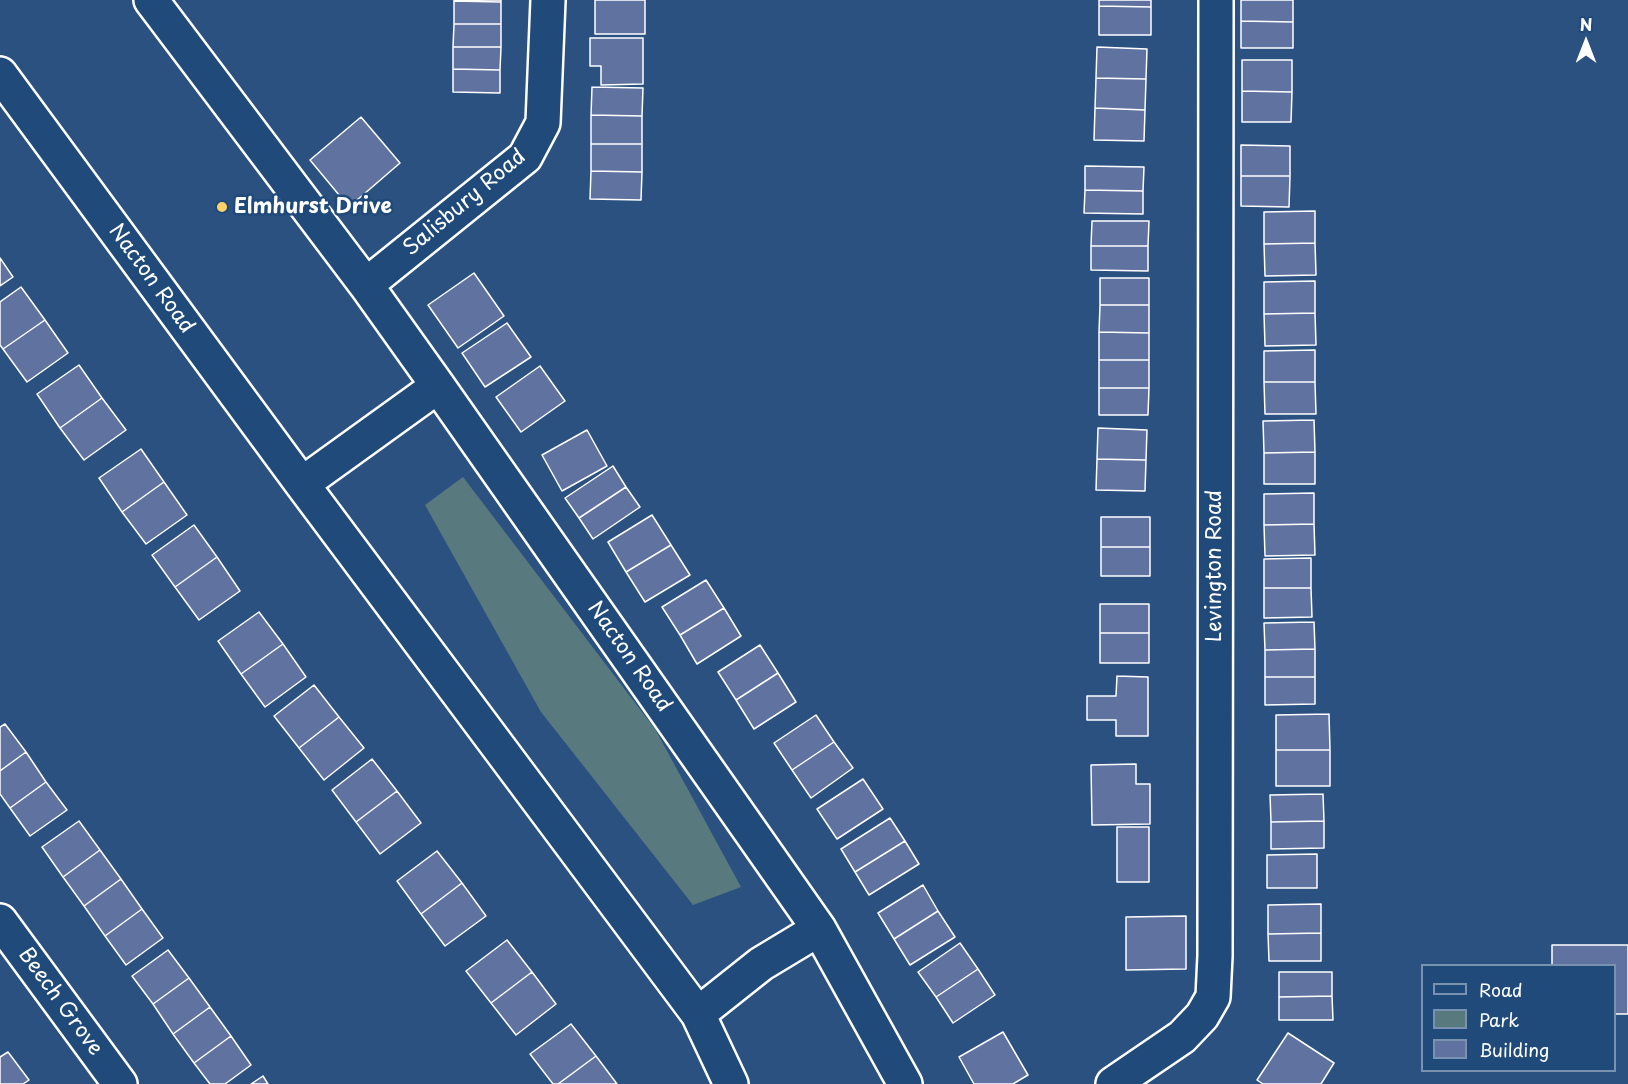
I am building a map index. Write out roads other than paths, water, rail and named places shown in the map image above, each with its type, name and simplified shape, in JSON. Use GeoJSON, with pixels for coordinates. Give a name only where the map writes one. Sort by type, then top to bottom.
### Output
{"type":"FeatureCollection","features":[{"type":"Feature","properties":{"kind":"street","name":"Nacton Road"},"geometry":{"type":"LineString","coordinates":[[151,0],[366,285],[819,929],[905,1084]]}},
{"type":"Feature","properties":{"kind":"street","name":"Salisbury Road"},"geometry":{"type":"LineString","coordinates":[[366,285],[525,157],[543,123],[548,0]]}},
{"type":"Feature","properties":{"kind":"street","name":"Levington Road"},"geometry":{"type":"LineString","coordinates":[[1113,1084],[1182,1037],[1202,1016],[1213,997],[1215,956],[1216,0]]}},
{"type":"Feature","properties":{"kind":"street","name":"Nacton Road"},"geometry":{"type":"LineString","coordinates":[[0,74],[302,484],[698,1014],[731,1084]]}},
{"type":"Feature","properties":{"kind":"street"},"geometry":{"type":"LineString","coordinates":[[302,484],[438,386]]}},
{"type":"Feature","properties":{"kind":"street","name":"Beech Grove"},"geometry":{"type":"LineString","coordinates":[[0,921],[120,1084]]}},
{"type":"Feature","properties":{"kind":"street"},"geometry":{"type":"LineString","coordinates":[[698,1014],[761,964],[819,929]]}},
{"type":"Feature","properties":{"kind":"place","name":"Elmhurst Drive"},"geometry":{"type":"Point","coordinates":[222,207]}}]}
